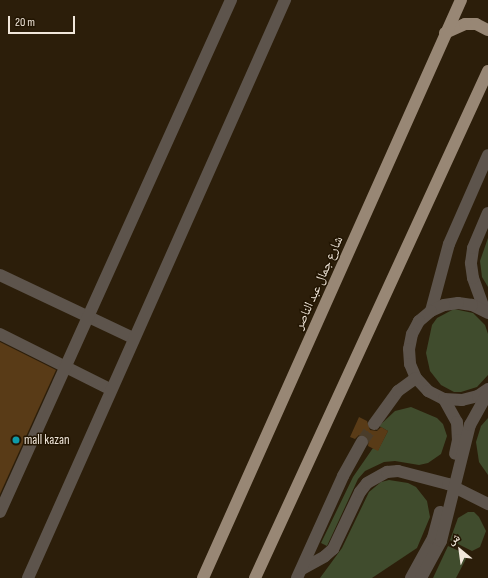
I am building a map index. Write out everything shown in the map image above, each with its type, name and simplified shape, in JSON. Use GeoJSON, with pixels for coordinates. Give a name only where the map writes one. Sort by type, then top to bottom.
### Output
{"type":"FeatureCollection","features":[{"type":"Feature","properties":{"kind":"main road","name":"شارع جمال عبد الناصر"},"geometry":{"type":"LineString","coordinates":[[203,578],[461,0]]}},
{"type":"Feature","properties":{"kind":"main road"},"geometry":{"type":"LineString","coordinates":[[445,33],[465,24],[476,24],[488,30]]}},
{"type":"Feature","properties":{"kind":"main road"},"geometry":{"type":"LineString","coordinates":[[255,578],[488,71]]}},
{"type":"Feature","properties":{"kind":"street"},"geometry":{"type":"LineString","coordinates":[[0,512],[231,0]]}},
{"type":"Feature","properties":{"kind":"street"},"geometry":{"type":"LineString","coordinates":[[28,578],[110,389],[285,0]]}},
{"type":"Feature","properties":{"kind":"street"},"geometry":{"type":"LineString","coordinates":[[431,311],[449,244],[488,155]]}},
{"type":"Feature","properties":{"kind":"street"},"geometry":{"type":"LineString","coordinates":[[487,312],[473,278],[471,263],[473,248],[488,213]]}},
{"type":"Feature","properties":{"kind":"street"},"geometry":{"type":"LineString","coordinates":[[0,275],[133,338]]}},
{"type":"Feature","properties":{"kind":"street"},"geometry":{"type":"LineString","coordinates":[[487,312],[472,305],[458,303],[444,305],[431,311],[420,321],[412,334],[409,349],[410,364],[416,378],[428,391],[444,399],[462,400],[478,396],[488,391]]}},
{"type":"Feature","properties":{"kind":"street"},"geometry":{"type":"LineString","coordinates":[[0,334],[65,368],[110,389]]}},
{"type":"Feature","properties":{"kind":"street"},"geometry":{"type":"LineString","coordinates":[[374,424],[398,391],[416,378]]}},
{"type":"Feature","properties":{"kind":"street"},"geometry":{"type":"LineString","coordinates":[[411,578],[433,538],[470,425],[488,391]]}},
{"type":"Feature","properties":{"kind":"street"},"geometry":{"type":"LineString","coordinates":[[421,578],[441,541],[451,486],[458,431],[454,414],[444,399]]}},
{"type":"Feature","properties":{"kind":"street"},"geometry":{"type":"LineString","coordinates":[[300,573],[343,476],[362,442]]}},
{"type":"Feature","properties":{"kind":"street"},"geometry":{"type":"LineString","coordinates":[[300,573],[333,549],[360,492],[377,476],[398,471],[451,486],[488,504]]}},
{"type":"Feature","properties":{"kind":"green space"},"geometry":{"type":"Polygon","coordinates":[[[488,238],[488,287],[482,277],[480,261],[488,238]]]}},
{"type":"Feature","properties":{"kind":"green space"},"geometry":{"type":"Polygon","coordinates":[[[454,309],[473,313],[485,325],[488,334],[488,375],[477,387],[461,392],[454,392],[441,385],[430,371],[426,353],[432,325],[437,318],[454,309]]]}},
{"type":"Feature","properties":{"kind":"green space"},"geometry":{"type":"Polygon","coordinates":[[[411,407],[437,418],[443,424],[447,436],[441,454],[428,463],[419,465],[395,461],[384,462],[365,471],[358,479],[327,546],[321,543],[353,477],[373,448],[378,450],[388,431],[379,426],[395,411],[411,407]]]}},
{"type":"Feature","properties":{"kind":"green space"},"geometry":{"type":"Polygon","coordinates":[[[488,418],[488,475],[479,462],[476,442],[481,426],[488,418]]]}},
{"type":"Feature","properties":{"kind":"green space"},"geometry":{"type":"Polygon","coordinates":[[[389,480],[408,483],[416,487],[427,501],[430,517],[417,548],[372,578],[320,578],[342,548],[369,492],[381,482],[389,480]]]}},
{"type":"Feature","properties":{"kind":"green space"},"geometry":{"type":"Polygon","coordinates":[[[468,512],[474,512],[479,517],[486,531],[480,547],[472,551],[450,540],[458,518],[468,512]]]}},
{"type":"Feature","properties":{"kind":"green space"},"geometry":{"type":"Polygon","coordinates":[[[448,546],[468,555],[456,578],[433,578],[448,546]]]}},
{"type":"Feature","properties":{"kind":"building","name":"mall kazan"},"geometry":{"type":"Polygon","coordinates":[[[0,342],[56,370],[0,494],[0,342]]]}},
{"type":"Feature","properties":{"kind":"building"},"geometry":{"type":"Polygon","coordinates":[[[359,417],[367,421],[370,430],[377,431],[381,427],[388,431],[378,451],[368,446],[369,439],[365,435],[359,435],[355,439],[350,437],[359,417]]]}},
{"type":"Feature","properties":{"kind":"tunnel"},"geometry":{"type":"LineString","coordinates":[[362,442],[374,424]]}},
{"type":"Feature","properties":{"kind":"place","name":"mall kazan"},"geometry":{"type":"Point","coordinates":[16,440]}}]}
